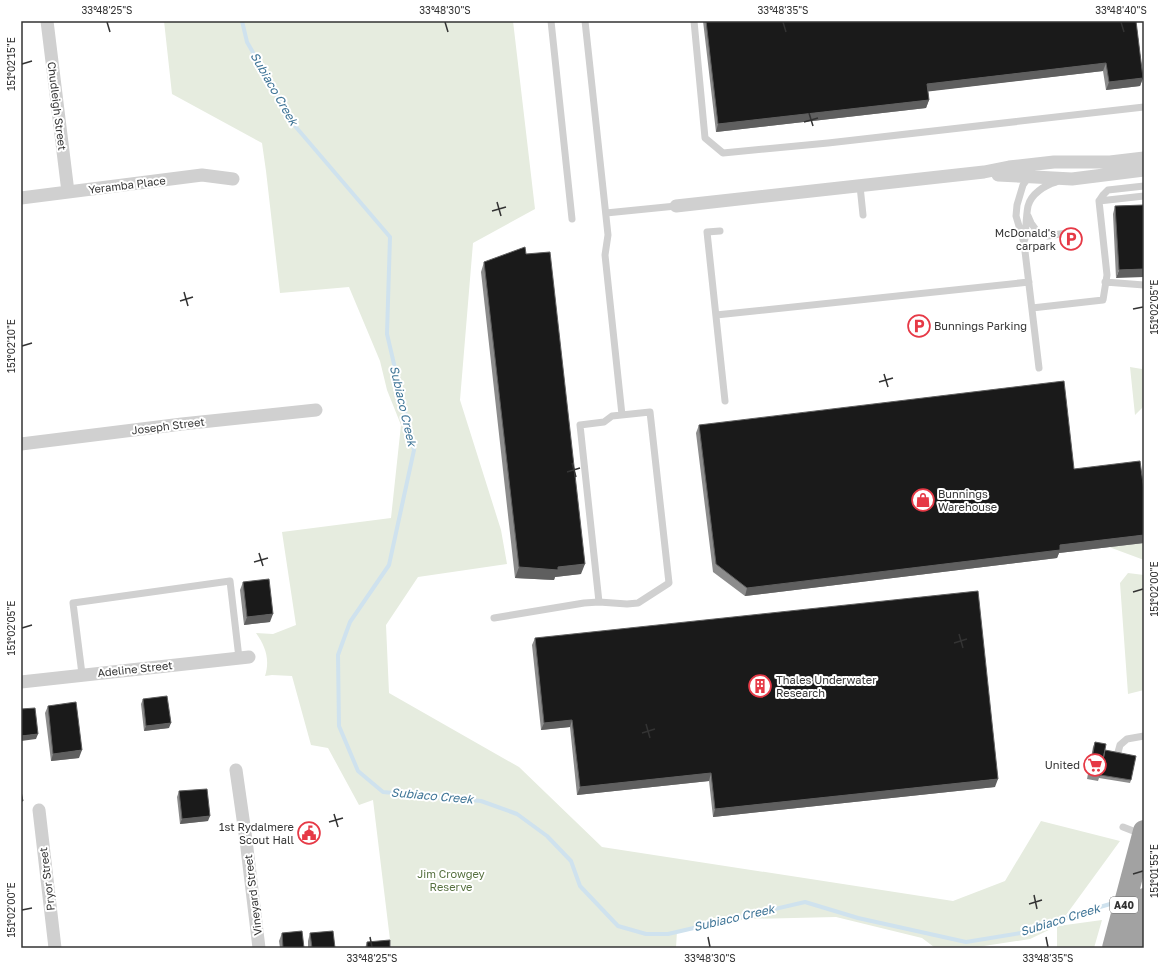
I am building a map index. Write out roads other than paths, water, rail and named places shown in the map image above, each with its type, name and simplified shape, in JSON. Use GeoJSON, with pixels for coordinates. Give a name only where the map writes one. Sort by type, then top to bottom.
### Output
{"type":"FeatureCollection","features":[{"type":"Feature","properties":{"kind":"highway","name":"A40"},"geometry":{"type":"LineString","coordinates":[[1125,939],[1137,831]]}},
{"type":"Feature","properties":{"kind":"highway","name":"A40"},"geometry":{"type":"LineString","coordinates":[[1125,939],[1144,899]]}},
{"type":"Feature","properties":{"kind":"street","name":"Chudleigh Street"},"geometry":{"type":"LineString","coordinates":[[46,21],[68,192]]}},
{"type":"Feature","properties":{"kind":"street"},"geometry":{"type":"LineString","coordinates":[[676,206],[984,172],[1009,167],[1054,162],[1110,162],[1144,158]]}},
{"type":"Feature","properties":{"kind":"street"},"geometry":{"type":"LineString","coordinates":[[984,172],[1001,175],[1072,179],[1144,170]]}},
{"type":"Feature","properties":{"kind":"street","name":"Yeramba Place"},"geometry":{"type":"LineString","coordinates":[[21,198],[202,175],[233,179]]}},
{"type":"Feature","properties":{"kind":"street","name":"Joseph Street"},"geometry":{"type":"LineString","coordinates":[[21,444],[182,424],[316,410]]}},
{"type":"Feature","properties":{"kind":"street","name":"Adeline Street"},"geometry":{"type":"LineString","coordinates":[[21,682],[244,657]]}},
{"type":"Feature","properties":{"kind":"street","name":"Vineyard Street"},"geometry":{"type":"LineString","coordinates":[[236,770],[259,948]]}},
{"type":"Feature","properties":{"kind":"street","name":"Pryor Street"},"geometry":{"type":"LineString","coordinates":[[39,810],[55,948]]}},
{"type":"Feature","properties":{"kind":"lane"},"geometry":{"type":"LineString","coordinates":[[551,21],[572,219]]}},
{"type":"Feature","properties":{"kind":"lane"},"geometry":{"type":"LineString","coordinates":[[585,21],[606,213],[608,235],[605,255],[622,415]]}},
{"type":"Feature","properties":{"kind":"lane"},"geometry":{"type":"LineString","coordinates":[[694,21],[704,138],[723,153],[828,143],[1144,107]]}},
{"type":"Feature","properties":{"kind":"lane"},"geometry":{"type":"LineString","coordinates":[[1039,368],[1024,243],[1016,216],[1017,205],[1023,185],[1030,176],[1054,162]]}},
{"type":"Feature","properties":{"kind":"lane"},"geometry":{"type":"LineString","coordinates":[[1024,243],[1028,206],[1031,198],[1041,188],[1050,184],[1072,179]]}},
{"type":"Feature","properties":{"kind":"lane"},"geometry":{"type":"LineString","coordinates":[[860,186],[863,216]]}},
{"type":"Feature","properties":{"kind":"lane"},"geometry":{"type":"LineString","coordinates":[[1032,308],[1103,300],[1107,275],[1099,202],[1108,190],[1144,186]]}},
{"type":"Feature","properties":{"kind":"lane"},"geometry":{"type":"LineString","coordinates":[[1099,202],[1144,196]]}},
{"type":"Feature","properties":{"kind":"lane"},"geometry":{"type":"LineString","coordinates":[[606,213],[676,206]]}},
{"type":"Feature","properties":{"kind":"lane"},"geometry":{"type":"LineString","coordinates":[[1028,214],[1030,223],[1039,234],[1048,236],[1066,233]]}},
{"type":"Feature","properties":{"kind":"lane"},"geometry":{"type":"LineString","coordinates":[[720,231],[707,232],[725,401]]}},
{"type":"Feature","properties":{"kind":"lane"},"geometry":{"type":"LineString","coordinates":[[716,315],[1029,282]]}},
{"type":"Feature","properties":{"kind":"lane"},"geometry":{"type":"LineString","coordinates":[[1105,282],[1144,285]]}},
{"type":"Feature","properties":{"kind":"lane"},"geometry":{"type":"LineString","coordinates":[[494,618],[599,602],[638,604],[669,583],[650,412],[612,416],[604,422],[580,425],[599,602]]}},
{"type":"Feature","properties":{"kind":"lane"},"geometry":{"type":"LineString","coordinates":[[82,674],[73,603],[230,581],[244,657]]}},
{"type":"Feature","properties":{"kind":"lane"},"geometry":{"type":"LineString","coordinates":[[1117,756],[1120,745],[1127,739],[1144,736]]}},
{"type":"Feature","properties":{"kind":"waterway","name":"Subiaco Creek"},"geometry":{"type":"LineString","coordinates":[[242,21],[247,42],[295,126],[390,237],[387,334],[414,450],[389,565],[350,622],[338,655],[339,726],[358,771],[383,792],[481,801],[517,814],[547,836],[571,861],[580,886],[618,926],[646,934],[668,934],[805,902],[858,918],[966,942],[1021,933],[1117,902]]}},
{"type":"Feature","properties":{"kind":"place","name":"McDonald's carpark"},"geometry":{"type":"Point","coordinates":[1071,239]}},
{"type":"Feature","properties":{"kind":"place","name":"Bunnings Parking"},"geometry":{"type":"Point","coordinates":[919,326]}},
{"type":"Feature","properties":{"kind":"place","name":"Bunnings Warehouse"},"geometry":{"type":"Point","coordinates":[923,500]}},
{"type":"Feature","properties":{"kind":"place","name":"Thales Underwater Research"},"geometry":{"type":"Point","coordinates":[760,686]}},
{"type":"Feature","properties":{"kind":"place","name":"United"},"geometry":{"type":"Point","coordinates":[1095,765]}},
{"type":"Feature","properties":{"kind":"place","name":"1st Rydalmere Scout Hall"},"geometry":{"type":"Point","coordinates":[309,833]}},
{"type":"Feature","properties":{"kind":"park label","name":"Jim Crowgey Reserve"},"geometry":{"type":"Point","coordinates":[451,880]}}]}
